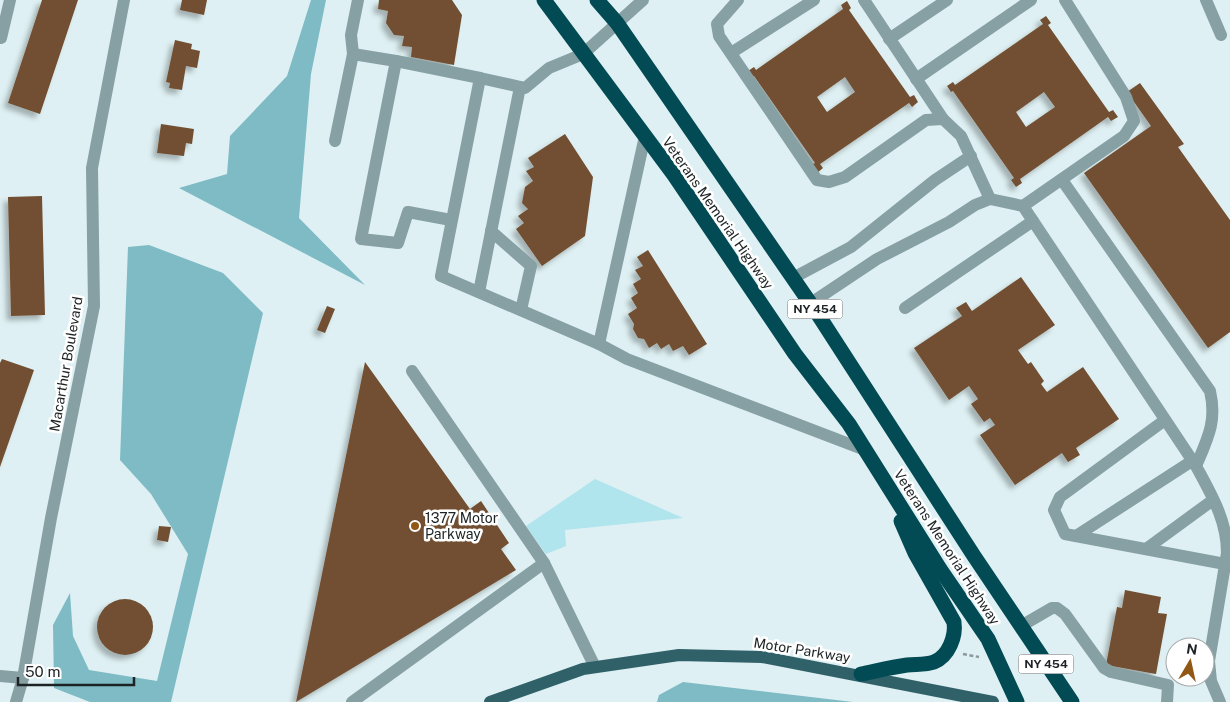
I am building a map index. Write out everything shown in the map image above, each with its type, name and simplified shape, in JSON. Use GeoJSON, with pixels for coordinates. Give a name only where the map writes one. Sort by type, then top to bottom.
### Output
{"type":"FeatureCollection","features":[{"type":"Feature","properties":{"kind":"highway","name":"Veterans Memorial Highway"},"geometry":{"type":"LineString","coordinates":[[544,0],[674,175],[795,354],[849,424],[884,481],[988,639],[1018,702]]}},
{"type":"Feature","properties":{"kind":"highway","name":"Veterans Memorial Highway"},"geometry":{"type":"LineString","coordinates":[[598,0],[617,23],[811,303],[1072,702]]}},
{"type":"Feature","properties":{"kind":"highway"},"geometry":{"type":"LineString","coordinates":[[861,674],[934,662],[941,658],[949,647],[955,631],[954,622],[915,553],[884,481]]}},
{"type":"Feature","properties":{"kind":"main road","name":"Motor Parkway"},"geometry":{"type":"LineString","coordinates":[[490,702],[583,669],[679,655],[762,656],[861,674],[993,702]]}},
{"type":"Feature","properties":{"kind":"street"},"geometry":{"type":"LineString","coordinates":[[1,38],[10,0]]}},
{"type":"Feature","properties":{"kind":"street","name":"Macarthur Boulevard"},"geometry":{"type":"LineString","coordinates":[[16,702],[23,678],[50,518],[94,306],[92,168],[124,0]]}},
{"type":"Feature","properties":{"kind":"street"},"geometry":{"type":"LineString","coordinates":[[335,141],[353,54],[351,35],[358,0]]}},
{"type":"Feature","properties":{"kind":"street"},"geometry":{"type":"LineString","coordinates":[[353,54],[525,88],[549,68],[583,54],[643,0]]}},
{"type":"Feature","properties":{"kind":"street"},"geometry":{"type":"LineString","coordinates":[[738,0],[717,24],[719,36],[817,180],[829,182],[845,177],[926,120],[943,119]]}},
{"type":"Feature","properties":{"kind":"street"},"geometry":{"type":"LineString","coordinates":[[730,53],[814,0]]}},
{"type":"Feature","properties":{"kind":"street"},"geometry":{"type":"LineString","coordinates":[[865,0],[943,119],[961,136],[990,199]]}},
{"type":"Feature","properties":{"kind":"street"},"geometry":{"type":"LineString","coordinates":[[889,39],[947,0]]}},
{"type":"Feature","properties":{"kind":"street"},"geometry":{"type":"LineString","coordinates":[[916,79],[1031,0]]}},
{"type":"Feature","properties":{"kind":"street"},"geometry":{"type":"LineString","coordinates":[[1023,206],[1124,136],[1134,121],[1126,97],[1065,0]]}},
{"type":"Feature","properties":{"kind":"street"},"geometry":{"type":"LineString","coordinates":[[1206,0],[1221,35]]}},
{"type":"Feature","properties":{"kind":"street"},"geometry":{"type":"LineString","coordinates":[[396,61],[361,239],[398,243],[408,212],[451,220]]}},
{"type":"Feature","properties":{"kind":"street"},"geometry":{"type":"LineString","coordinates":[[480,78],[441,276],[599,344],[627,359],[865,450]]}},
{"type":"Feature","properties":{"kind":"street"},"geometry":{"type":"LineString","coordinates":[[478,292],[520,87]]}},
{"type":"Feature","properties":{"kind":"street"},"geometry":{"type":"LineString","coordinates":[[599,344],[645,136]]}},
{"type":"Feature","properties":{"kind":"street"},"geometry":{"type":"LineString","coordinates":[[793,278],[851,247],[935,180],[971,156]]}},
{"type":"Feature","properties":{"kind":"street"},"geometry":{"type":"LineString","coordinates":[[1062,180],[1210,391],[1214,409],[1209,436],[1194,464],[1076,536]]}},
{"type":"Feature","properties":{"kind":"street"},"geometry":{"type":"LineString","coordinates":[[811,303],[877,259],[990,199],[1023,206],[1194,464],[1220,512],[1227,536],[1225,564],[1209,661],[1211,681],[1220,702]]}},
{"type":"Feature","properties":{"kind":"street"},"geometry":{"type":"LineString","coordinates":[[905,308],[1033,221]]}},
{"type":"Feature","properties":{"kind":"street"},"geometry":{"type":"LineString","coordinates":[[491,231],[530,266],[521,310]]}},
{"type":"Feature","properties":{"kind":"street"},"geometry":{"type":"LineString","coordinates":[[412,372],[544,563],[594,667]]}},
{"type":"Feature","properties":{"kind":"street"},"geometry":{"type":"LineString","coordinates":[[1165,420],[1060,497],[1054,510],[1065,534],[1225,564]]}},
{"type":"Feature","properties":{"kind":"street"},"geometry":{"type":"LineString","coordinates":[[1146,549],[1213,500]]}},
{"type":"Feature","properties":{"kind":"street"},"geometry":{"type":"LineString","coordinates":[[352,702],[544,563]]}},
{"type":"Feature","properties":{"kind":"street"},"geometry":{"type":"LineString","coordinates":[[1021,626],[1052,608],[1057,608],[1066,614],[1104,668],[1111,672],[1168,685],[1166,702]]}},
{"type":"Feature","properties":{"kind":"street"},"geometry":{"type":"LineString","coordinates":[[0,676],[23,678]]}},
{"type":"Feature","properties":{"kind":"path"},"geometry":{"type":"LineString","coordinates":[[962,654],[981,657]]}},
{"type":"Feature","properties":{"kind":"shaded area"},"geometry":{"type":"Polygon","coordinates":[[[311,0],[326,0],[311,74],[299,218],[365,285],[179,188],[227,174],[230,136],[287,76],[311,0]]]}},
{"type":"Feature","properties":{"kind":"shaded area"},"geometry":{"type":"Polygon","coordinates":[[[149,245],[223,273],[263,313],[171,702],[90,702],[54,688],[53,625],[70,593],[73,636],[89,670],[157,681],[188,554],[151,494],[120,460],[128,247],[149,245]]]}},
{"type":"Feature","properties":{"kind":"shaded area"},"geometry":{"type":"Polygon","coordinates":[[[595,479],[683,518],[565,530],[566,546],[546,554],[526,526],[595,479]]]}},
{"type":"Feature","properties":{"kind":"shaded area"},"geometry":{"type":"Polygon","coordinates":[[[683,682],[853,702],[657,702],[659,695],[683,682]]]}},
{"type":"Feature","properties":{"kind":"building"},"geometry":{"type":"Polygon","coordinates":[[[42,0],[78,0],[40,114],[8,103],[42,0]]]}},
{"type":"Feature","properties":{"kind":"building"},"geometry":{"type":"Polygon","coordinates":[[[182,0],[207,0],[204,15],[180,10],[182,0]]]}},
{"type":"Feature","properties":{"kind":"building"},"geometry":{"type":"Polygon","coordinates":[[[379,0],[452,0],[462,15],[454,65],[411,57],[412,47],[402,46],[404,36],[394,35],[386,23],[388,11],[378,9],[379,0]]]}},
{"type":"Feature","properties":{"kind":"building"},"geometry":{"type":"Polygon","coordinates":[[[847,1],[851,8],[849,10],[910,97],[914,95],[918,102],[912,107],[909,103],[820,164],[823,168],[817,173],[811,165],[815,163],[754,76],[752,77],[748,71],[754,67],[756,70],[843,9],[841,5],[847,1]],[[845,77],[817,97],[827,112],[855,92],[845,77]]]}},
{"type":"Feature","properties":{"kind":"building"},"geometry":{"type":"Polygon","coordinates":[[[1046,16],[1051,23],[1048,25],[1109,112],[1113,110],[1118,117],[1111,121],[1108,117],[1020,179],[1022,183],[1016,187],[1011,180],[1014,178],[953,91],[951,92],[947,86],[953,82],[955,85],[1043,24],[1040,20],[1046,16]],[[1044,92],[1016,112],[1026,127],[1055,107],[1044,92]]]}},
{"type":"Feature","properties":{"kind":"building"},"geometry":{"type":"Polygon","coordinates":[[[175,40],[192,44],[191,49],[200,51],[197,68],[186,66],[182,90],[169,88],[170,83],[166,82],[175,40]]]}},
{"type":"Feature","properties":{"kind":"building"},"geometry":{"type":"Polygon","coordinates":[[[1140,83],[1184,144],[1178,147],[1230,220],[1230,332],[1208,348],[1084,173],[1151,126],[1127,92],[1140,83]]]}},
{"type":"Feature","properties":{"kind":"building"},"geometry":{"type":"Polygon","coordinates":[[[161,124],[194,129],[192,144],[186,143],[184,156],[157,153],[161,124]]]}},
{"type":"Feature","properties":{"kind":"building"},"geometry":{"type":"Polygon","coordinates":[[[565,134],[593,177],[585,236],[542,266],[516,229],[524,223],[518,216],[528,209],[522,203],[525,187],[533,181],[526,171],[534,167],[528,158],[565,134]]]}},
{"type":"Feature","properties":{"kind":"building"},"geometry":{"type":"Polygon","coordinates":[[[42,196],[45,315],[11,316],[8,197],[42,196]]]}},
{"type":"Feature","properties":{"kind":"building"},"geometry":{"type":"Polygon","coordinates":[[[648,250],[707,344],[689,355],[683,346],[673,351],[669,344],[661,349],[657,343],[649,348],[644,339],[638,338],[633,329],[634,324],[628,314],[637,308],[631,298],[638,293],[633,284],[641,279],[635,270],[643,266],[637,257],[648,250]]]}},
{"type":"Feature","properties":{"kind":"building"},"geometry":{"type":"Polygon","coordinates":[[[1021,277],[1055,325],[1018,350],[1028,364],[1031,362],[1044,381],[1041,384],[1047,392],[1083,367],[1119,419],[1076,448],[1080,455],[1068,462],[1062,453],[1015,485],[980,435],[995,425],[990,418],[984,422],[971,404],[978,399],[969,386],[949,400],[914,348],[962,316],[956,308],[966,302],[972,311],[1021,277]]]}},
{"type":"Feature","properties":{"kind":"building"},"geometry":{"type":"Polygon","coordinates":[[[327,306],[335,309],[325,333],[317,330],[327,306]]]}},
{"type":"Feature","properties":{"kind":"building"},"geometry":{"type":"Polygon","coordinates":[[[2,359],[34,370],[0,467],[0,363],[2,359]]]}},
{"type":"Feature","properties":{"kind":"building","name":"1377 Motor Parkway"},"geometry":{"type":"Polygon","coordinates":[[[365,362],[470,509],[481,501],[509,543],[501,549],[516,570],[296,702],[365,362]]]}},
{"type":"Feature","properties":{"kind":"building"},"geometry":{"type":"Polygon","coordinates":[[[159,526],[171,527],[168,542],[157,540],[159,526]]]}},
{"type":"Feature","properties":{"kind":"building"},"geometry":{"type":"Polygon","coordinates":[[[1125,590],[1161,597],[1158,613],[1167,614],[1156,674],[1106,665],[1117,607],[1122,608],[1125,590]]]}},
{"type":"Feature","properties":{"kind":"building"},"geometry":{"type":"Polygon","coordinates":[[[119,599],[131,599],[145,607],[153,621],[151,638],[145,647],[131,655],[119,655],[109,650],[102,643],[97,633],[97,621],[102,611],[109,604],[119,599]]]}},
{"type":"Feature","properties":{"kind":"place","name":"1377 Motor Parkway"},"geometry":{"type":"Point","coordinates":[415,526]}}]}
